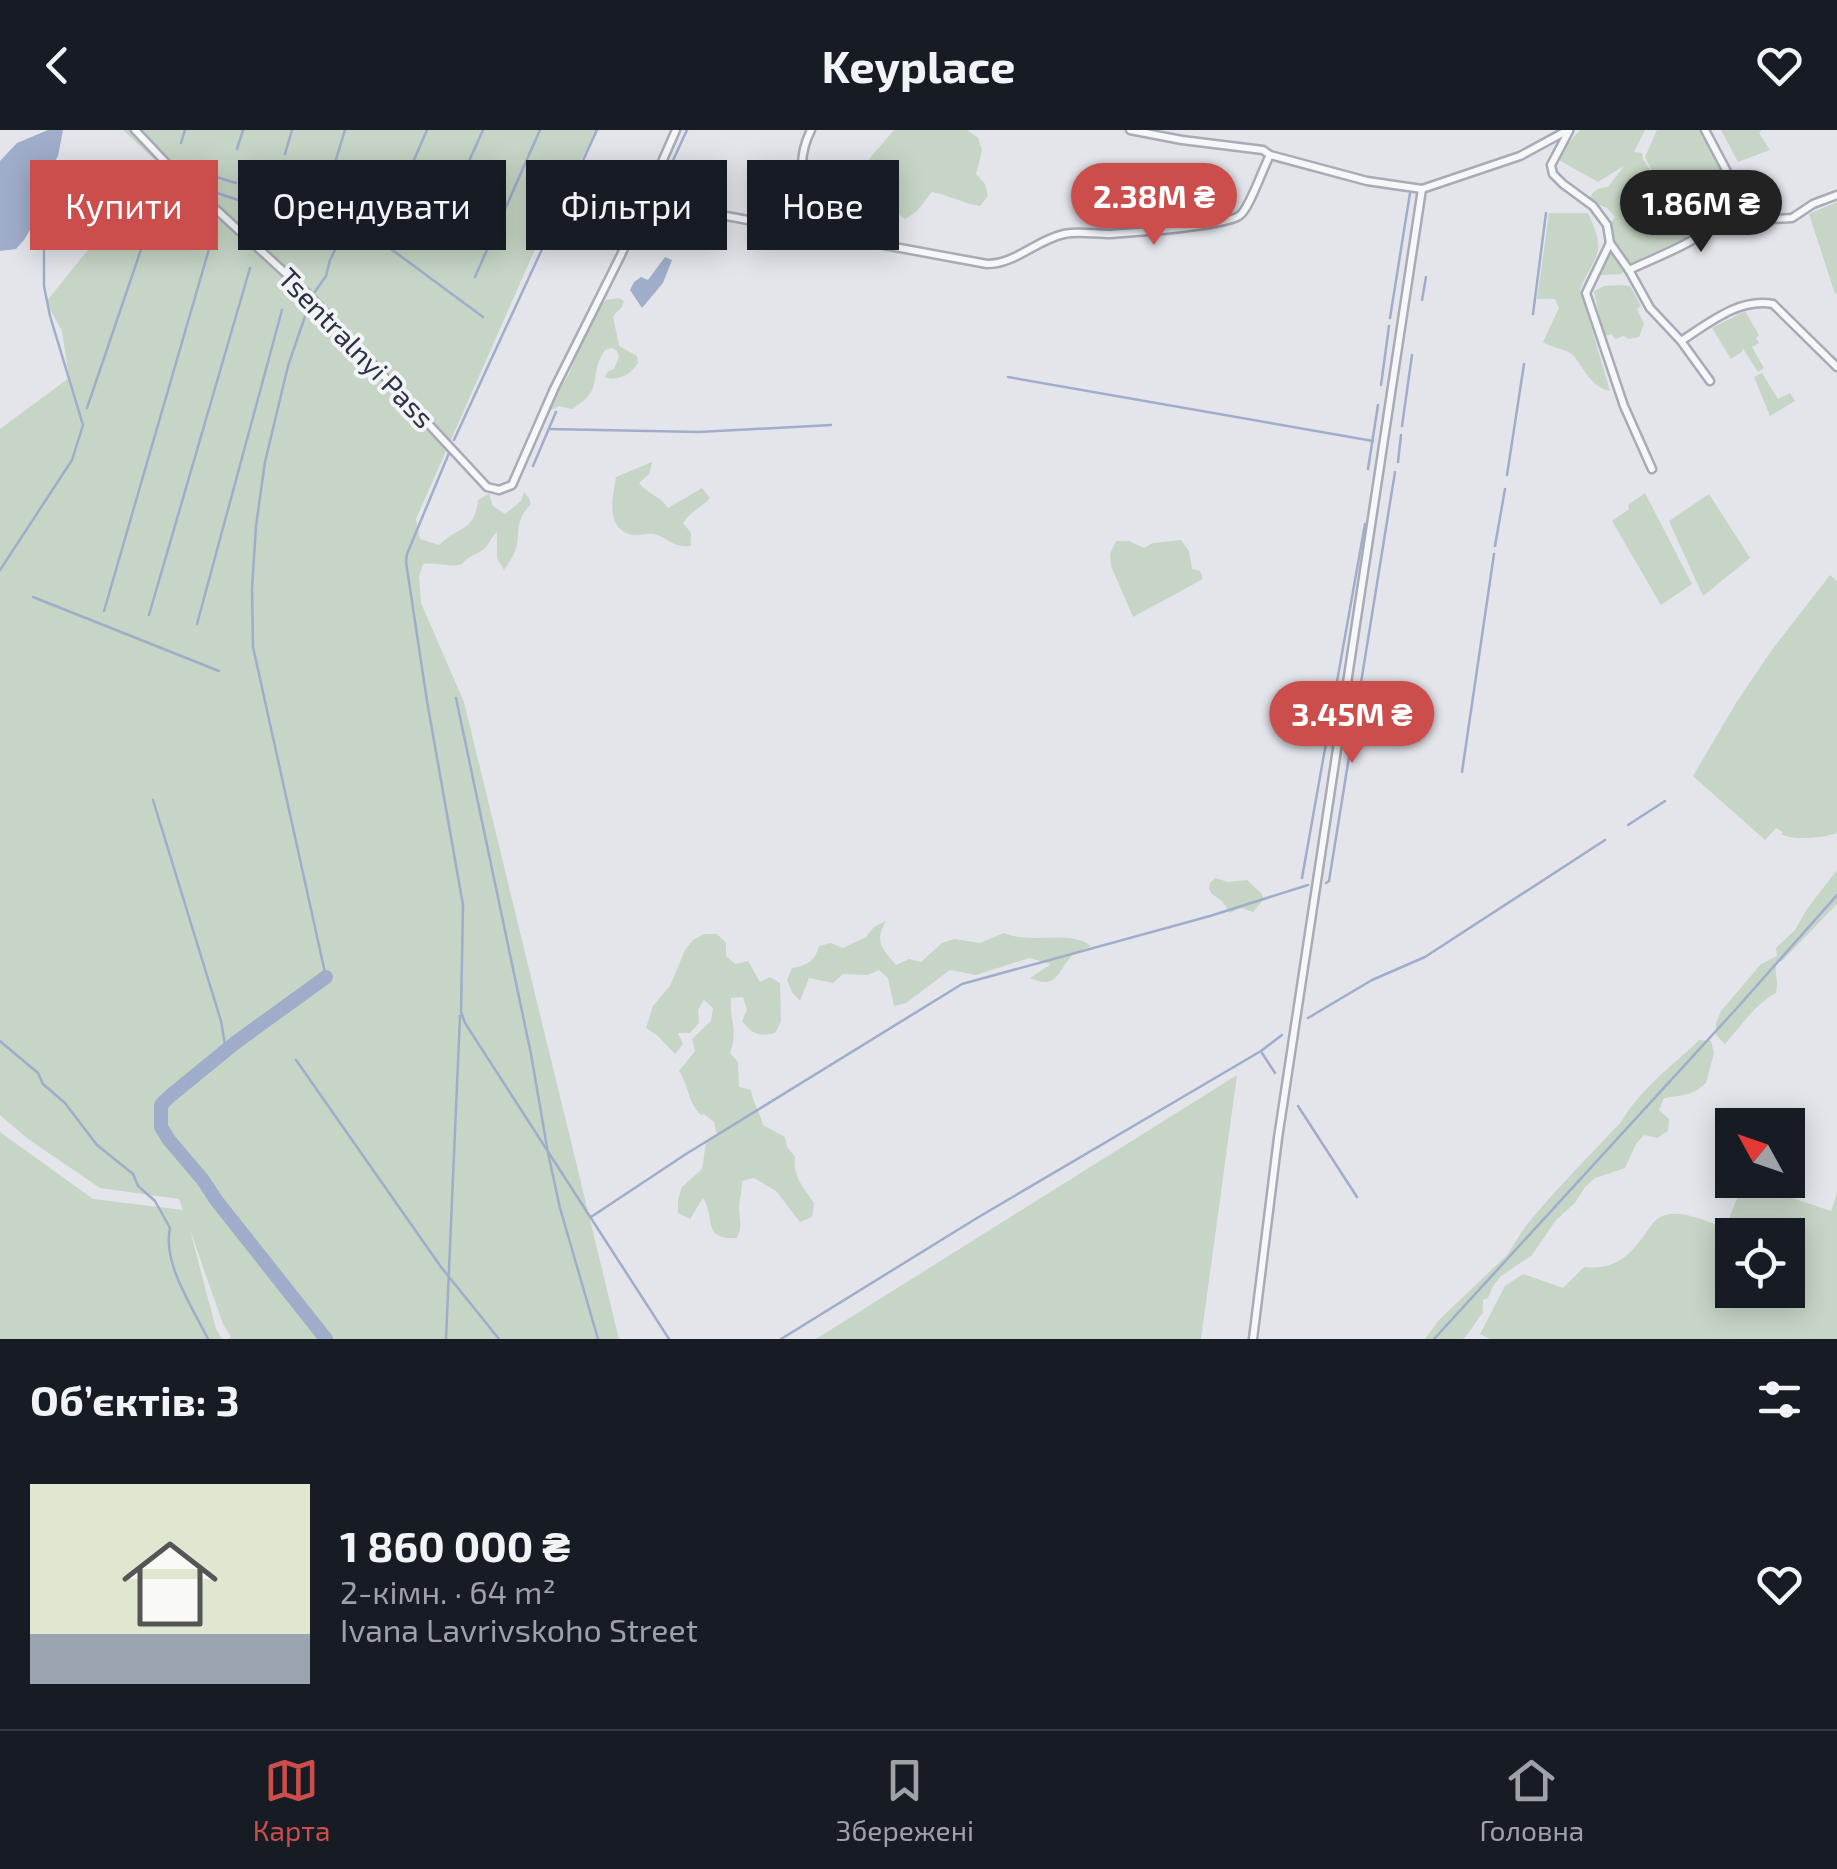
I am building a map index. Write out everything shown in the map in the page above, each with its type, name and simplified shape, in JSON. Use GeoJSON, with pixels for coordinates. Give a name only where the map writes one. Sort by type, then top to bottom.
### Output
{"type":"FeatureCollection","features":[{"type":"Feature","properties":{"kind":"street","name":"Tsentralnyi Pass"},"geometry":{"type":"LineString","coordinates":[[134,130],[306,292],[487,487],[499,490],[512,485],[676,130]]}},
{"type":"Feature","properties":{"kind":"street"},"geometry":{"type":"LineString","coordinates":[[801,160],[803,146],[812,130]]}},
{"type":"Feature","properties":{"kind":"street"},"geometry":{"type":"LineString","coordinates":[[1130,130],[1263,150],[1367,180],[1422,189],[1520,156],[1569,130]]}},
{"type":"Feature","properties":{"kind":"street"},"geometry":{"type":"LineString","coordinates":[[1569,130],[1552,165],[1554,174],[1593,206],[1607,225],[1610,243],[1650,308],[1710,381]]}},
{"type":"Feature","properties":{"kind":"street"},"geometry":{"type":"LineString","coordinates":[[1629,270],[1707,232],[1728,210],[1734,198],[1733,183],[1706,130]]}},
{"type":"Feature","properties":{"kind":"street"},"geometry":{"type":"LineString","coordinates":[[899,248],[1001,264],[1068,233],[1110,234],[1190,226],[1238,216],[1247,208],[1270,155]]}},
{"type":"Feature","properties":{"kind":"street"},"geometry":{"type":"LineString","coordinates":[[1253,1339],[1295,1024],[1422,189]]}},
{"type":"Feature","properties":{"kind":"street"},"geometry":{"type":"LineString","coordinates":[[1734,198],[1751,216],[1792,218],[1837,195]]}},
{"type":"Feature","properties":{"kind":"street"},"geometry":{"type":"LineString","coordinates":[[1610,243],[1586,293],[1624,406],[1652,469]]}},
{"type":"Feature","properties":{"kind":"street"},"geometry":{"type":"LineString","coordinates":[[1681,341],[1724,314],[1761,302],[1773,304],[1836,365]]}},
{"type":"Feature","properties":{"kind":"green space"},"geometry":{"type":"Polygon","coordinates":[[[123,130],[597,130],[581,160],[526,160],[526,250],[535,250],[416,519],[420,539],[439,545],[469,523],[478,500],[489,494],[493,506],[505,514],[521,501],[524,492],[531,504],[521,518],[516,547],[504,570],[497,558],[497,532],[485,548],[462,564],[423,564],[419,576],[421,603],[464,702],[619,1339],[228,1339],[231,1337],[190,1230],[222,1339],[0,1339],[0,1132],[93,1199],[183,1210],[179,1199],[100,1188],[0,1115],[0,429],[69,378],[62,331],[46,302],[88,250],[218,250],[218,160],[155,160],[123,130]]]}},
{"type":"Feature","properties":{"kind":"green space"},"geometry":{"type":"Polygon","coordinates":[[[894,130],[967,130],[978,138],[982,150],[976,174],[985,184],[988,196],[980,206],[932,192],[905,219],[899,215],[899,160],[869,159],[894,130]]]}},
{"type":"Feature","properties":{"kind":"green space"},"geometry":{"type":"Polygon","coordinates":[[[1580,130],[1645,130],[1634,152],[1642,153],[1655,177],[1645,157],[1657,130],[1700,130],[1724,179],[1722,200],[1701,222],[1703,227],[1698,233],[1624,266],[1621,274],[1599,275],[1612,250],[1611,222],[1615,217],[1607,208],[1589,201],[1595,191],[1608,187],[1624,166],[1598,182],[1559,160],[1561,151],[1580,130]]]}},
{"type":"Feature","properties":{"kind":"green space"},"geometry":{"type":"Polygon","coordinates":[[[1721,130],[1762,130],[1759,133],[1770,150],[1738,162],[1721,130]]]}},
{"type":"Feature","properties":{"kind":"green space"},"geometry":{"type":"Polygon","coordinates":[[[1837,202],[1837,293],[1835,294],[1809,214],[1837,202]]]}},
{"type":"Feature","properties":{"kind":"green space"},"geometry":{"type":"Polygon","coordinates":[[[1549,213],[1588,213],[1594,227],[1598,252],[1580,289],[1610,391],[1593,382],[1571,353],[1543,342],[1559,308],[1555,299],[1537,299],[1549,213]]]}},
{"type":"Feature","properties":{"kind":"green space"},"geometry":{"type":"Polygon","coordinates":[[[1630,286],[1641,306],[1637,309],[1644,324],[1639,337],[1604,336],[1594,291],[1630,286]]]}},
{"type":"Feature","properties":{"kind":"green space"},"geometry":{"type":"Polygon","coordinates":[[[606,300],[624,301],[622,307],[613,316],[619,346],[637,356],[638,363],[624,376],[605,377],[619,357],[612,348],[605,350],[593,388],[583,402],[572,409],[559,406],[549,411],[593,316],[606,300]]]}},
{"type":"Feature","properties":{"kind":"green space"},"geometry":{"type":"Polygon","coordinates":[[[1745,311],[1759,335],[1759,343],[1752,347],[1764,368],[1758,372],[1742,347],[1743,351],[1731,359],[1712,328],[1745,311]]]}},
{"type":"Feature","properties":{"kind":"green space"},"geometry":{"type":"Polygon","coordinates":[[[1762,373],[1778,399],[1790,393],[1795,401],[1770,416],[1754,377],[1762,373]]]}},
{"type":"Feature","properties":{"kind":"green space"},"geometry":{"type":"Polygon","coordinates":[[[652,462],[649,474],[639,483],[668,508],[702,488],[710,498],[683,523],[691,533],[691,546],[653,534],[629,534],[616,524],[612,510],[616,477],[652,462]]]}},
{"type":"Feature","properties":{"kind":"green space"},"geometry":{"type":"Polygon","coordinates":[[[1645,493],[1692,584],[1661,605],[1612,521],[1645,493]]]}},
{"type":"Feature","properties":{"kind":"green space"},"geometry":{"type":"Polygon","coordinates":[[[1709,494],[1750,558],[1703,596],[1669,521],[1709,494]]]}},
{"type":"Feature","properties":{"kind":"green space"},"geometry":{"type":"Polygon","coordinates":[[[1181,540],[1189,551],[1192,569],[1200,571],[1203,579],[1133,617],[1111,566],[1110,554],[1116,541],[1129,541],[1144,548],[1181,540]]]}},
{"type":"Feature","properties":{"kind":"green space"},"geometry":{"type":"Polygon","coordinates":[[[1830,575],[1837,581],[1837,833],[1793,838],[1776,828],[1765,840],[1693,776],[1771,651],[1830,575]]]}},
{"type":"Feature","properties":{"kind":"green space"},"geometry":{"type":"Polygon","coordinates":[[[1837,870],[1837,904],[1782,961],[1776,961],[1776,993],[1754,1010],[1725,1044],[1716,1035],[1721,1011],[1761,964],[1777,956],[1776,948],[1795,930],[1837,870]]]}},
{"type":"Feature","properties":{"kind":"green space"},"geometry":{"type":"Polygon","coordinates":[[[1215,878],[1228,882],[1247,880],[1264,899],[1253,912],[1241,908],[1230,913],[1209,889],[1215,878]]]}},
{"type":"Feature","properties":{"kind":"green space"},"geometry":{"type":"Polygon","coordinates":[[[886,921],[881,944],[896,965],[909,959],[921,962],[942,943],[954,939],[980,943],[1004,933],[1026,938],[1072,938],[1091,946],[1071,957],[1050,981],[1030,978],[1051,964],[1029,958],[976,975],[950,970],[906,1003],[894,1006],[888,978],[879,970],[868,975],[843,974],[833,983],[809,978],[800,1001],[792,992],[787,980],[792,968],[810,962],[819,946],[831,943],[843,948],[886,921]]]}},
{"type":"Feature","properties":{"kind":"green space"},"geometry":{"type":"Polygon","coordinates":[[[704,934],[717,934],[726,943],[726,956],[735,964],[748,961],[760,982],[770,977],[780,983],[781,1022],[775,1033],[760,1034],[749,1029],[742,1021],[747,1010],[743,997],[731,998],[734,1037],[730,1053],[738,1062],[739,1087],[751,1090],[763,1125],[785,1137],[795,1157],[797,1176],[814,1203],[812,1217],[800,1222],[776,1191],[754,1178],[742,1181],[737,1238],[726,1238],[714,1231],[703,1198],[690,1219],[678,1213],[682,1187],[702,1169],[706,1143],[717,1135],[714,1122],[693,1105],[679,1071],[695,1051],[692,1039],[711,1021],[713,1008],[704,1000],[698,1010],[699,1023],[690,1033],[678,1033],[683,1044],[675,1054],[646,1028],[653,1006],[670,986],[685,950],[704,934]]]}},
{"type":"Feature","properties":{"kind":"green space"},"geometry":{"type":"Polygon","coordinates":[[[1699,1040],[1711,1041],[1714,1053],[1706,1083],[1696,1091],[1664,1098],[1659,1110],[1669,1119],[1668,1131],[1657,1138],[1644,1135],[1625,1168],[1595,1178],[1585,1187],[1532,1255],[1501,1276],[1483,1300],[1483,1313],[1463,1339],[1425,1339],[1439,1320],[1507,1255],[1529,1222],[1646,1090],[1699,1040]]]}},
{"type":"Feature","properties":{"kind":"green space"},"geometry":{"type":"Polygon","coordinates":[[[1237,1075],[1201,1339],[816,1339],[1237,1075]]]}},
{"type":"Feature","properties":{"kind":"green space"},"geometry":{"type":"Polygon","coordinates":[[[1837,1193],[1837,1339],[1490,1339],[1480,1334],[1505,1286],[1523,1274],[1563,1288],[1584,1267],[1603,1267],[1625,1257],[1655,1221],[1665,1215],[1688,1215],[1715,1224],[1715,1308],[1805,1308],[1805,1218],[1729,1218],[1737,1198],[1792,1198],[1831,1211],[1837,1193]]]}},
{"type":"Feature","properties":{"kind":"water"},"geometry":{"type":"Polygon","coordinates":[[[48,130],[63,130],[55,160],[30,160],[30,230],[16,249],[0,251],[0,161],[17,143],[48,130]]]}},
{"type":"Feature","properties":{"kind":"water"},"geometry":{"type":"Polygon","coordinates":[[[665,257],[672,260],[663,283],[642,308],[630,290],[641,277],[648,280],[665,257]]]}},
{"type":"Feature","properties":{"kind":"waterway"},"geometry":{"type":"LineString","coordinates":[[181,143],[185,130]]}},
{"type":"Feature","properties":{"kind":"waterway"},"geometry":{"type":"LineString","coordinates":[[237,149],[243,130]]}},
{"type":"Feature","properties":{"kind":"waterway"},"geometry":{"type":"LineString","coordinates":[[285,154],[292,130]]}},
{"type":"Feature","properties":{"kind":"waterway"},"geometry":{"type":"LineString","coordinates":[[336,160],[345,130]]}},
{"type":"Feature","properties":{"kind":"waterway"},"geometry":{"type":"LineString","coordinates":[[414,160],[427,130]]}},
{"type":"Feature","properties":{"kind":"waterway"},"geometry":{"type":"LineString","coordinates":[[469,160],[483,130]]}},
{"type":"Feature","properties":{"kind":"waterway"},"geometry":{"type":"LineString","coordinates":[[475,277],[540,130]]}},
{"type":"Feature","properties":{"kind":"waterway"},"geometry":{"type":"LineString","coordinates":[[454,440],[597,130]]}},
{"type":"Feature","properties":{"kind":"waterway"},"geometry":{"type":"LineString","coordinates":[[673,160],[687,130]]}},
{"type":"Feature","properties":{"kind":"waterway"},"geometry":{"type":"LineString","coordinates":[[218,177],[236,183]]}},
{"type":"Feature","properties":{"kind":"waterway"},"geometry":{"type":"LineString","coordinates":[[218,193],[238,200]]}},
{"type":"Feature","properties":{"kind":"waterway"},"geometry":{"type":"LineString","coordinates":[[1390,318],[1410,193]]}},
{"type":"Feature","properties":{"kind":"waterway"},"geometry":{"type":"LineString","coordinates":[[1533,314],[1546,213]]}},
{"type":"Feature","properties":{"kind":"waterway"},"geometry":{"type":"LineString","coordinates":[[0,570],[72,460],[83,425],[50,316],[44,286],[44,250]]}},
{"type":"Feature","properties":{"kind":"waterway"},"geometry":{"type":"LineString","coordinates":[[87,408],[141,250]]}},
{"type":"Feature","properties":{"kind":"waterway"},"geometry":{"type":"LineString","coordinates":[[104,611],[209,250]]}},
{"type":"Feature","properties":{"kind":"waterway"},"geometry":{"type":"LineString","coordinates":[[326,977],[253,647],[252,588],[265,462],[288,366],[312,296],[326,276],[335,250]]}},
{"type":"Feature","properties":{"kind":"waterway"},"geometry":{"type":"LineString","coordinates":[[392,250],[483,317]]}},
{"type":"Feature","properties":{"kind":"waterway"},"geometry":{"type":"LineString","coordinates":[[149,615],[250,268]]}},
{"type":"Feature","properties":{"kind":"waterway"},"geometry":{"type":"LineString","coordinates":[[1422,300],[1426,277]]}},
{"type":"Feature","properties":{"kind":"waterway"},"geometry":{"type":"LineString","coordinates":[[197,624],[282,310]]}},
{"type":"Feature","properties":{"kind":"waterway"},"geometry":{"type":"LineString","coordinates":[[1381,385],[1389,326]]}},
{"type":"Feature","properties":{"kind":"waterway"},"geometry":{"type":"LineString","coordinates":[[1402,426],[1412,355]]}},
{"type":"Feature","properties":{"kind":"waterway"},"geometry":{"type":"LineString","coordinates":[[1507,475],[1524,364]]}},
{"type":"Feature","properties":{"kind":"waterway"},"geometry":{"type":"LineString","coordinates":[[1008,377],[1373,441]]}},
{"type":"Feature","properties":{"kind":"waterway"},"geometry":{"type":"LineString","coordinates":[[1368,469],[1378,405]]}},
{"type":"Feature","properties":{"kind":"waterway"},"geometry":{"type":"LineString","coordinates":[[533,466],[556,412]]}},
{"type":"Feature","properties":{"kind":"waterway"},"geometry":{"type":"LineString","coordinates":[[549,429],[699,432],[831,425]]}},
{"type":"Feature","properties":{"kind":"waterway"},"geometry":{"type":"LineString","coordinates":[[1398,462],[1401,435]]}},
{"type":"Feature","properties":{"kind":"waterway"},"geometry":{"type":"LineString","coordinates":[[449,453],[406,562],[463,905],[461,1012],[669,1339]]}},
{"type":"Feature","properties":{"kind":"waterway"},"geometry":{"type":"LineString","coordinates":[[1326,883],[1395,472]]}},
{"type":"Feature","properties":{"kind":"waterway"},"geometry":{"type":"LineString","coordinates":[[1495,546],[1505,489]]}},
{"type":"Feature","properties":{"kind":"waterway"},"geometry":{"type":"LineString","coordinates":[[1302,878],[1365,524]]}},
{"type":"Feature","properties":{"kind":"waterway"},"geometry":{"type":"LineString","coordinates":[[1462,772],[1494,554]]}},
{"type":"Feature","properties":{"kind":"waterway"},"geometry":{"type":"LineString","coordinates":[[33,597],[219,671]]}},
{"type":"Feature","properties":{"kind":"waterway"},"geometry":{"type":"LineString","coordinates":[[456,698],[560,1208],[598,1339]]}},
{"type":"Feature","properties":{"kind":"waterway"},"geometry":{"type":"LineString","coordinates":[[153,800],[221,1021],[226,1051]]}},
{"type":"Feature","properties":{"kind":"waterway"},"geometry":{"type":"LineString","coordinates":[[1628,825],[1665,801]]}},
{"type":"Feature","properties":{"kind":"waterway"},"geometry":{"type":"LineString","coordinates":[[1308,1018],[1372,980],[1425,957],[1605,840]]}},
{"type":"Feature","properties":{"kind":"waterway"},"geometry":{"type":"LineString","coordinates":[[591,1217],[962,984],[1308,885]]}},
{"type":"Feature","properties":{"kind":"waterway"},"geometry":{"type":"LineString","coordinates":[[1434,1339],[1837,895]]}},
{"type":"Feature","properties":{"kind":"waterway"},"geometry":{"type":"LineString","coordinates":[[326,977],[235,1043],[161,1105],[161,1127],[169,1140],[326,1339]]}},
{"type":"Feature","properties":{"kind":"waterway"},"geometry":{"type":"LineString","coordinates":[[446,1339],[460,1016]]}},
{"type":"Feature","properties":{"kind":"waterway"},"geometry":{"type":"LineString","coordinates":[[781,1339],[1282,1035]]}},
{"type":"Feature","properties":{"kind":"waterway"},"geometry":{"type":"LineString","coordinates":[[0,1041],[38,1073],[43,1084],[65,1103],[97,1145],[133,1174],[138,1186],[155,1201],[170,1228],[170,1256],[175,1270],[208,1339]]}},
{"type":"Feature","properties":{"kind":"waterway"},"geometry":{"type":"LineString","coordinates":[[1262,1053],[1275,1073]]}},
{"type":"Feature","properties":{"kind":"waterway"},"geometry":{"type":"LineString","coordinates":[[296,1060],[441,1267],[499,1339]]}},
{"type":"Feature","properties":{"kind":"waterway"},"geometry":{"type":"LineString","coordinates":[[1298,1106],[1357,1197]]}}]}
